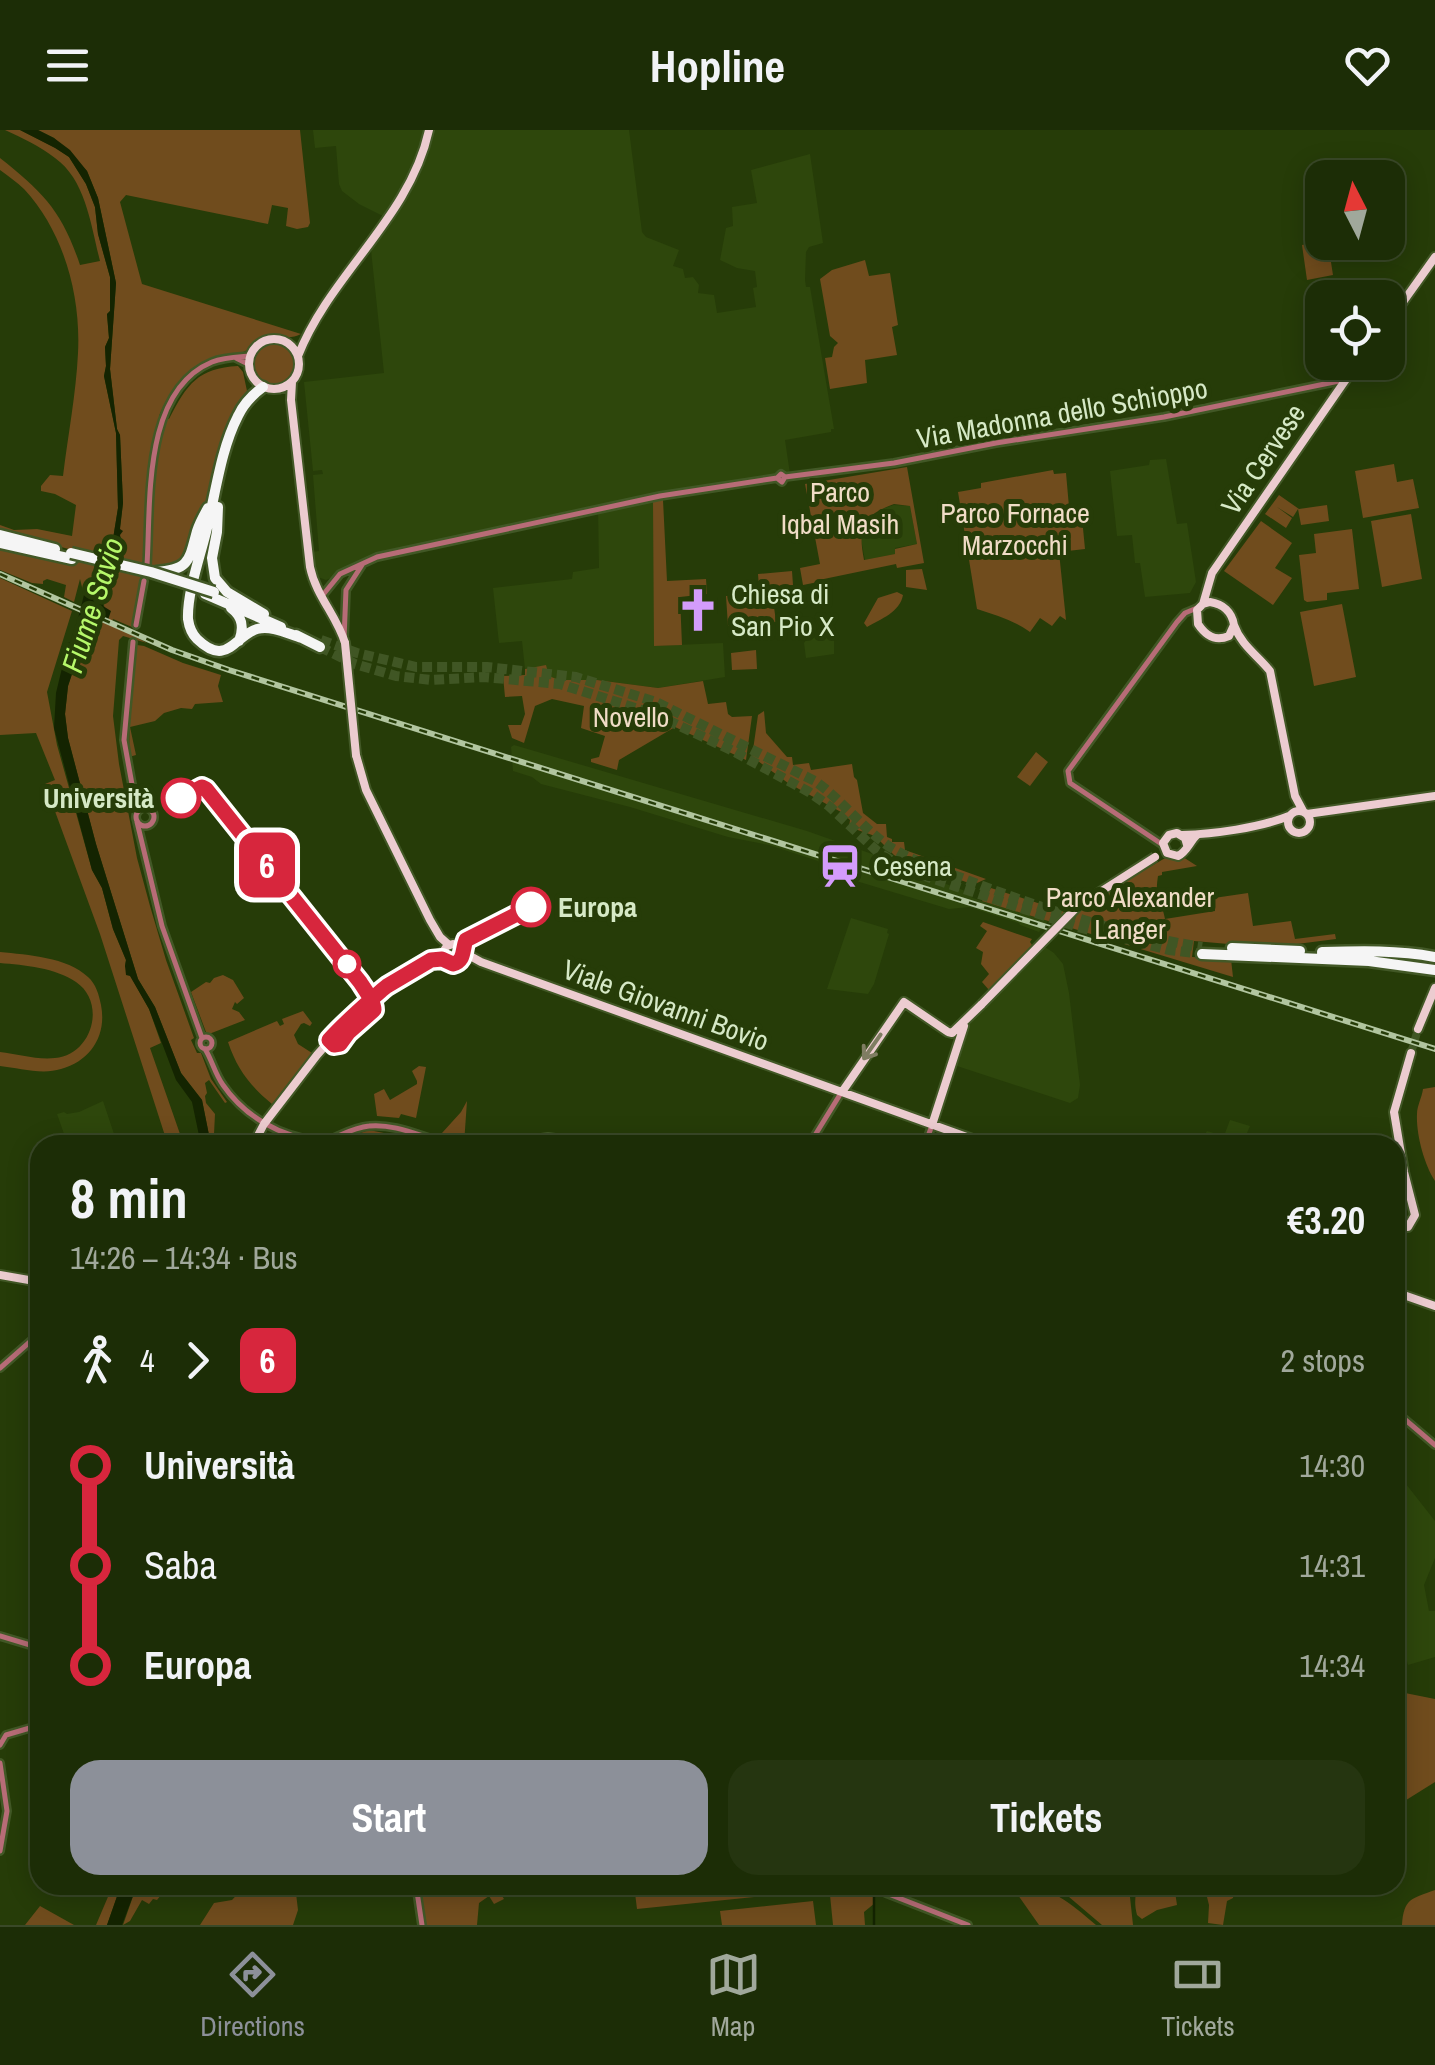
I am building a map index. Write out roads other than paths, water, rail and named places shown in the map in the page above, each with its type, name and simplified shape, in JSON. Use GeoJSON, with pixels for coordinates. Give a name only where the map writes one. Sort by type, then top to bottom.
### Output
{"type":"FeatureCollection","features":[{"type":"Feature","properties":{"kind":"highway"},"geometry":{"type":"LineString","coordinates":[[251,396],[252,378]]}},
{"type":"Feature","properties":{"kind":"highway"},"geometry":{"type":"LineString","coordinates":[[226,451],[213,573],[227,592],[320,644],[267,628],[253,630],[225,650],[210,648],[194,637],[188,622],[194,584],[226,451],[235,420],[262,387]]}},
{"type":"Feature","properties":{"kind":"highway"},"geometry":{"type":"LineString","coordinates":[[151,572],[178,569],[190,559],[200,522],[217,489]]}},
{"type":"Feature","properties":{"kind":"highway"},"geometry":{"type":"LineString","coordinates":[[0,535],[200,592],[302,638]]}},
{"type":"Feature","properties":{"kind":"highway"},"geometry":{"type":"LineString","coordinates":[[0,543],[151,572],[214,592],[264,614]]}},
{"type":"Feature","properties":{"kind":"highway"},"geometry":{"type":"LineString","coordinates":[[200,592],[240,616],[238,642]]}},
{"type":"Feature","properties":{"kind":"highway"},"geometry":{"type":"LineString","coordinates":[[1202,950],[1435,967]]}},
{"type":"Feature","properties":{"kind":"highway"},"geometry":{"type":"LineString","coordinates":[[1268,954],[1406,952],[1435,967]]}},
{"type":"Feature","properties":{"kind":"main road"},"geometry":{"type":"LineString","coordinates":[[429,130],[417,169],[395,208],[305,339],[292,382],[291,400],[306,546],[312,577],[345,641],[356,755],[370,797],[445,952]]}},
{"type":"Feature","properties":{"kind":"main road"},"geometry":{"type":"LineString","coordinates":[[1405,298],[1435,256]]}},
{"type":"Feature","properties":{"kind":"main road"},"geometry":{"type":"LineString","coordinates":[[291,400],[252,378],[249,360],[255,347],[268,339],[288,343],[298,356]]}},
{"type":"Feature","properties":{"kind":"main road"},"geometry":{"type":"LineString","coordinates":[[288,343],[305,339]]}},
{"type":"Feature","properties":{"kind":"main road","name":"Via Cervese"},"geometry":{"type":"LineString","coordinates":[[1202,605],[1212,573],[1345,380]]}},
{"type":"Feature","properties":{"kind":"main road"},"geometry":{"type":"LineString","coordinates":[[276,389],[292,382]]}},
{"type":"Feature","properties":{"kind":"main road"},"geometry":{"type":"LineString","coordinates":[[1210,582],[1242,642],[1270,671],[1295,796],[1310,820],[1309,826]]}},
{"type":"Feature","properties":{"kind":"main road"},"geometry":{"type":"LineString","coordinates":[[1220,605],[1202,605],[1196,614],[1198,624],[1210,637],[1249,650]]}},
{"type":"Feature","properties":{"kind":"main road"},"geometry":{"type":"LineString","coordinates":[[1222,639],[1229,636],[1234,626]]}},
{"type":"Feature","properties":{"kind":"main road"},"geometry":{"type":"LineString","coordinates":[[1290,829],[1287,823],[1295,796]]}},
{"type":"Feature","properties":{"kind":"main road"},"geometry":{"type":"LineString","coordinates":[[842,1092],[904,1002],[952,1032],[1078,906],[1155,856],[1174,833],[1197,834],[1272,822],[1290,814],[1325,813],[1435,796]]}},
{"type":"Feature","properties":{"kind":"main road"},"geometry":{"type":"LineString","coordinates":[[1272,822],[1302,833],[1325,813]]}},
{"type":"Feature","properties":{"kind":"main road"},"geometry":{"type":"LineString","coordinates":[[1166,846],[1181,855],[1197,834]]}},
{"type":"Feature","properties":{"kind":"main road"},"geometry":{"type":"LineString","coordinates":[[1182,835],[1187,845]]}},
{"type":"Feature","properties":{"kind":"main road"},"geometry":{"type":"LineString","coordinates":[[258,1135],[348,1020],[387,986],[445,952],[458,946],[462,956]]}},
{"type":"Feature","properties":{"kind":"main road","name":"Viale Giovanni Bovio"},"geometry":{"type":"LineString","coordinates":[[445,952],[453,964],[462,956],[476,960],[960,1135]]}},
{"type":"Feature","properties":{"kind":"main road"},"geometry":{"type":"LineString","coordinates":[[1418,1029],[1435,988]]}},
{"type":"Feature","properties":{"kind":"main road"},"geometry":{"type":"LineString","coordinates":[[932,1125],[966,1022]]}},
{"type":"Feature","properties":{"kind":"main road"},"geometry":{"type":"LineString","coordinates":[[1398,1135],[1394,1112],[1411,1053]]}},
{"type":"Feature","properties":{"kind":"main road"},"geometry":{"type":"LineString","coordinates":[[1405,1178],[1415,1215],[1412,1224],[1405,1227]]}},
{"type":"Feature","properties":{"kind":"main road"},"geometry":{"type":"LineString","coordinates":[[1405,1202],[1412,1207]]}},
{"type":"Feature","properties":{"kind":"main road"},"geometry":{"type":"LineString","coordinates":[[0,1275],[30,1280]]}},
{"type":"Feature","properties":{"kind":"main road"},"geometry":{"type":"LineString","coordinates":[[1405,1296],[1435,1306]]}},
{"type":"Feature","properties":{"kind":"street"},"geometry":{"type":"LineString","coordinates":[[136,625],[151,572],[154,452],[166,410],[189,376],[214,361],[234,357],[249,360]]}},
{"type":"Feature","properties":{"kind":"street","name":"Via Madonna dello Schioppo"},"geometry":{"type":"LineString","coordinates":[[363,562],[660,496],[777,478],[782,482],[786,477],[894,463],[1164,417],[1345,380]]}},
{"type":"Feature","properties":{"kind":"street"},"geometry":{"type":"LineString","coordinates":[[345,595],[337,603],[322,600],[332,581],[363,562]]}},
{"type":"Feature","properties":{"kind":"street"},"geometry":{"type":"LineString","coordinates":[[345,641],[345,595],[363,562]]}},
{"type":"Feature","properties":{"kind":"street"},"geometry":{"type":"LineString","coordinates":[[312,577],[320,582],[332,581]]}},
{"type":"Feature","properties":{"kind":"street"},"geometry":{"type":"LineString","coordinates":[[1166,846],[1070,783],[1068,772],[1179,620],[1202,605]]}},
{"type":"Feature","properties":{"kind":"street"},"geometry":{"type":"LineString","coordinates":[[1179,620],[1198,624]]}},
{"type":"Feature","properties":{"kind":"street"},"geometry":{"type":"LineString","coordinates":[[134,642],[124,740],[141,824],[140,838],[166,939],[202,1036],[211,1039],[208,1049],[225,1088],[264,1124],[293,1135]]}},
{"type":"Feature","properties":{"kind":"street"},"geometry":{"type":"LineString","coordinates":[[133,797],[150,809],[154,817],[152,823],[141,824]]}},
{"type":"Feature","properties":{"kind":"street"},"geometry":{"type":"LineString","coordinates":[[136,812],[144,808]]}},
{"type":"Feature","properties":{"kind":"street"},"geometry":{"type":"LineString","coordinates":[[814,1135],[842,1092]]}},
{"type":"Feature","properties":{"kind":"street"},"geometry":{"type":"LineString","coordinates":[[928,1135],[932,1125]]}},
{"type":"Feature","properties":{"kind":"street"},"geometry":{"type":"LineString","coordinates":[[342,1135],[364,1126],[393,1127],[421,1135]]}},
{"type":"Feature","properties":{"kind":"street"},"geometry":{"type":"LineString","coordinates":[[0,1368],[30,1342]]}},
{"type":"Feature","properties":{"kind":"street"},"geometry":{"type":"LineString","coordinates":[[1405,1420],[1435,1445]]}},
{"type":"Feature","properties":{"kind":"street"},"geometry":{"type":"LineString","coordinates":[[0,1636],[30,1645]]}},
{"type":"Feature","properties":{"kind":"street"},"geometry":{"type":"LineString","coordinates":[[0,1745],[3,1734],[30,1728]]}},
{"type":"Feature","properties":{"kind":"street"},"geometry":{"type":"LineString","coordinates":[[0,1763],[7,1811],[0,1851]]}},
{"type":"Feature","properties":{"kind":"street"},"geometry":{"type":"LineString","coordinates":[[418,1895],[422,1925]]}},
{"type":"Feature","properties":{"kind":"street"},"geometry":{"type":"LineString","coordinates":[[891,1895],[968,1925]]}},
{"type":"Feature","properties":{"kind":"water","name":"Fiume Savio"},"geometry":{"type":"Polygon","coordinates":[[[20,130],[38,130],[70,150],[87,171],[98,198],[116,283],[110,369],[120,435],[123,503],[121,539],[101,592],[96,595],[111,611],[107,623],[100,620],[86,632],[68,686],[68,738],[138,979],[155,1007],[181,1073],[202,1100],[209,1135],[199,1135],[192,1102],[176,1080],[149,1009],[126,975],[126,960],[92,870],[54,728],[56,693],[68,643],[72,642],[84,595],[102,576],[100,571],[112,545],[118,508],[116,433],[104,376],[110,277],[86,184],[69,157],[20,130]]]}},
{"type":"Feature","properties":{"kind":"water"},"geometry":{"type":"Polygon","coordinates":[[[118,1895],[133,1895],[122,1925],[107,1925],[118,1895]]]}},
{"type":"Feature","properties":{"kind":"waterway"},"geometry":{"type":"LineString","coordinates":[[874,1895],[874,1925]]}},
{"type":"Feature","properties":{"kind":"tunnel"},"geometry":{"type":"LineString","coordinates":[[321,640],[416,667],[487,667],[576,677],[656,702],[815,781],[880,840],[918,861],[1083,920],[1202,947]]}},
{"type":"Feature","properties":{"kind":"tunnel"},"geometry":{"type":"LineString","coordinates":[[320,647],[355,664],[396,676],[431,680],[484,677],[560,684],[654,714],[809,792],[877,851],[907,870],[1078,927],[1169,950],[1202,954]]}},
{"type":"Feature","properties":{"kind":"tunnel"},"geometry":{"type":"LineString","coordinates":[[1411,1053],[1418,1029]]}},
{"type":"Feature","properties":{"kind":"railway"},"geometry":{"type":"LineString","coordinates":[[0,574],[172,650],[229,670],[1435,1049]]}},
{"type":"Feature","properties":{"kind":"place","name":"Chiesa di San Pio X"},"geometry":{"type":"Point","coordinates":[698,610]}},
{"type":"Feature","properties":{"kind":"place","name":"Università"},"geometry":{"type":"Point","coordinates":[181,798]}},
{"type":"Feature","properties":{"kind":"place","name":"Cesena"},"geometry":{"type":"Point","coordinates":[840,866]}},
{"type":"Feature","properties":{"kind":"place","name":"Europa"},"geometry":{"type":"Point","coordinates":[531,907]}},
{"type":"Feature","properties":{"kind":"park label","name":"Parco Iqbal Masih"},"geometry":{"type":"Point","coordinates":[840,508]}},
{"type":"Feature","properties":{"kind":"park label","name":"Parco Fornace Marzocchi"},"geometry":{"type":"Point","coordinates":[1015,529]}},
{"type":"Feature","properties":{"kind":"park label","name":"Novello"},"geometry":{"type":"Point","coordinates":[631,717]}},
{"type":"Feature","properties":{"kind":"park label","name":"Parco Alexander Langer"},"geometry":{"type":"Point","coordinates":[1130,913]}}]}
